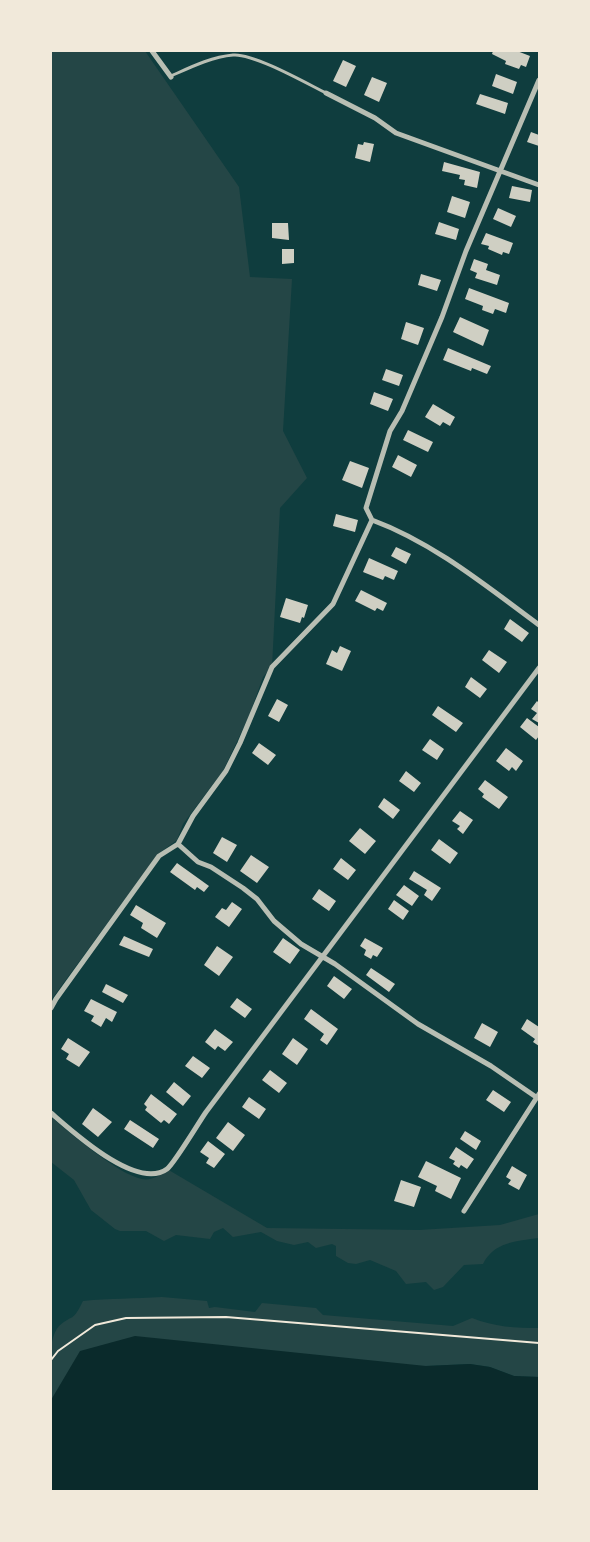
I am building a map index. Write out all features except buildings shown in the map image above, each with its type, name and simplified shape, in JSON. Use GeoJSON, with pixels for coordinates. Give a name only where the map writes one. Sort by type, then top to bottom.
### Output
{"type":"FeatureCollection","features":[{"type":"Feature","properties":{"kind":"street"},"geometry":{"type":"LineString","coordinates":[[152,51],[171,77]]}},
{"type":"Feature","properties":{"kind":"street"},"geometry":{"type":"LineString","coordinates":[[539,80],[466,251],[442,317],[402,411],[390,431],[366,508],[372,520],[400,531],[468,573],[539,625]]}},
{"type":"Feature","properties":{"kind":"street"},"geometry":{"type":"LineString","coordinates":[[326,93],[375,118],[396,132],[539,185]]}},
{"type":"Feature","properties":{"kind":"street"},"geometry":{"type":"LineString","coordinates":[[51,1008],[56,998],[159,856],[178,844],[193,816],[226,771],[240,744],[272,667],[333,604],[372,520]]}},
{"type":"Feature","properties":{"kind":"street"},"geometry":{"type":"LineString","coordinates":[[51,1113],[80,1138],[118,1164],[148,1175],[167,1169],[206,1112],[539,668]]}},
{"type":"Feature","properties":{"kind":"street"},"geometry":{"type":"LineString","coordinates":[[178,844],[198,862],[211,867],[257,899],[274,920],[301,944],[323,956],[418,1024],[538,1095],[464,1210]]}},
{"type":"Feature","properties":{"kind":"lane"},"geometry":{"type":"LineString","coordinates":[[171,77],[201,62],[235,55],[263,63],[326,93]]}},
{"type":"Feature","properties":{"kind":"path"},"geometry":{"type":"LineString","coordinates":[[51,1360],[58,1351],[95,1325],[126,1318],[226,1317],[539,1343]]}},
{"type":"Feature","properties":{"kind":"shaded area"},"geometry":{"type":"Polygon","coordinates":[[[51,51],[145,51],[239,187],[250,277],[292,279],[283,431],[307,478],[280,508],[272,667],[263,677],[249,716],[223,771],[183,824],[177,840],[158,854],[51,1000],[51,51]]]}},
{"type":"Feature","properties":{"kind":"shaded area"},"geometry":{"type":"Polygon","coordinates":[[[51,1117],[108,1162],[132,1176],[149,1179],[167,1169],[267,1228],[419,1230],[500,1225],[539,1214],[539,1238],[514,1242],[499,1247],[493,1251],[483,1264],[464,1265],[443,1287],[434,1290],[426,1282],[406,1284],[396,1271],[370,1260],[356,1264],[348,1263],[336,1256],[336,1246],[332,1244],[316,1248],[308,1242],[294,1245],[277,1241],[261,1232],[233,1237],[223,1228],[214,1232],[210,1239],[176,1235],[164,1241],[146,1231],[120,1231],[91,1210],[74,1180],[51,1162],[51,1117]]]}},
{"type":"Feature","properties":{"kind":"shaded area"},"geometry":{"type":"Polygon","coordinates":[[[162,1297],[207,1301],[209,1308],[215,1307],[255,1312],[262,1303],[316,1308],[323,1315],[453,1326],[472,1318],[505,1326],[539,1328],[539,1377],[514,1376],[490,1367],[470,1364],[426,1366],[51,1400],[50,1361],[52,1341],[59,1326],[75,1315],[83,1301],[162,1297]]]}},
{"type":"Feature","properties":{"kind":"shaded area"},"geometry":{"type":"Polygon","coordinates":[[[135,1336],[426,1366],[470,1364],[490,1367],[514,1376],[539,1377],[539,1491],[51,1491],[51,1400],[80,1351],[135,1336]]]}}]}
